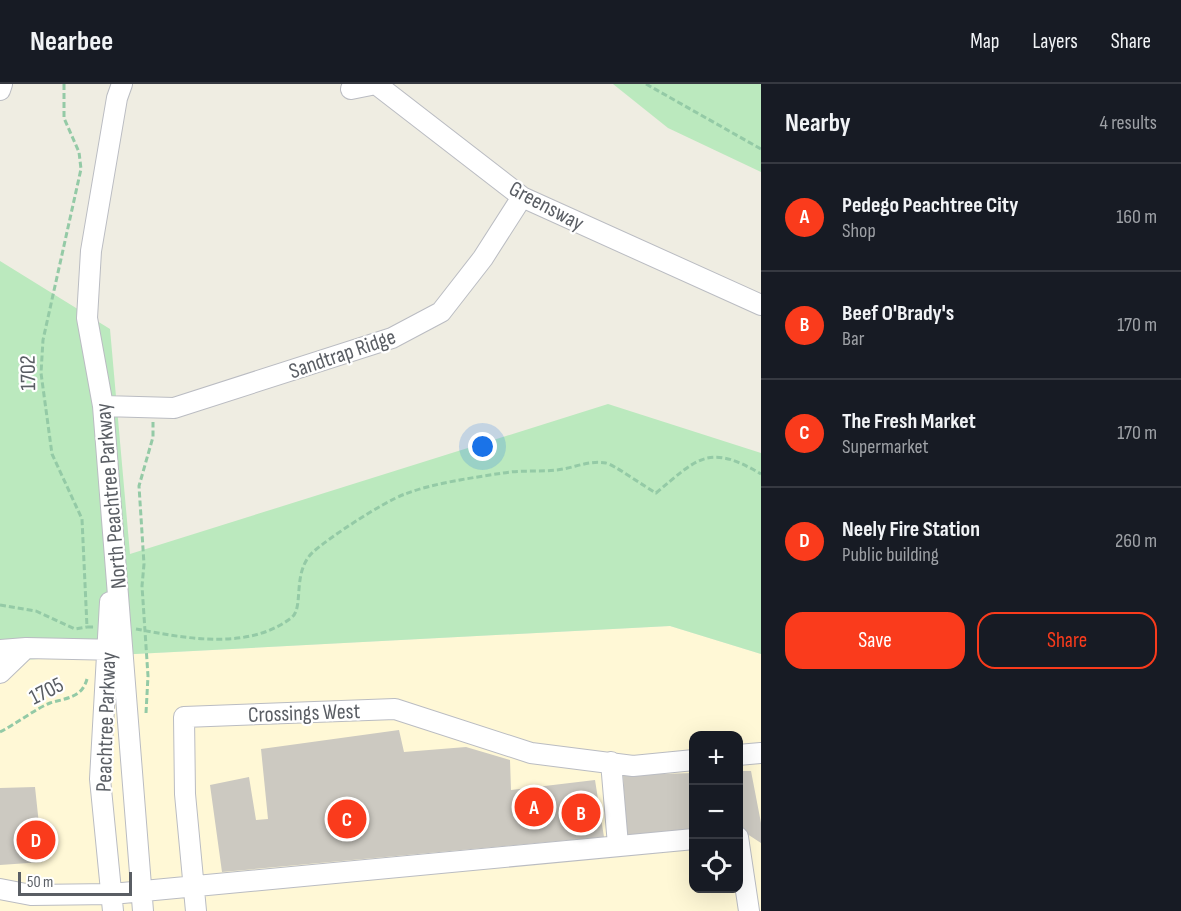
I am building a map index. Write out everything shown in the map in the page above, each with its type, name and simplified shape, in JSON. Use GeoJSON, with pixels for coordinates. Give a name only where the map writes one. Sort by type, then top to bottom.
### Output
{"type":"FeatureCollection","features":[{"type":"Feature","properties":{"kind":"street"},"geometry":{"type":"LineString","coordinates":[[0,90],[2,84]]}},
{"type":"Feature","properties":{"kind":"street","name":"North Peachtree Parkway"},"geometry":{"type":"LineString","coordinates":[[122,84],[117,98],[91,251],[87,318],[103,406],[114,533],[107,649],[142,890],[143,911]]}},
{"type":"Feature","properties":{"kind":"street","name":"Greensway"},"geometry":{"type":"LineString","coordinates":[[351,89],[376,84],[522,197],[761,305]]}},
{"type":"Feature","properties":{"kind":"street","name":"Sandtrap Ridge"},"geometry":{"type":"LineString","coordinates":[[103,406],[174,408],[392,338],[441,312],[483,258],[522,197]]}},
{"type":"Feature","properties":{"kind":"street","name":"Peachtree Parkway"},"geometry":{"type":"LineString","coordinates":[[112,903],[100,779],[114,533]]}},
{"type":"Feature","properties":{"kind":"street"},"geometry":{"type":"LineString","coordinates":[[0,674],[26,648]]}},
{"type":"Feature","properties":{"kind":"street"},"geometry":{"type":"LineString","coordinates":[[0,650],[107,649]]}},
{"type":"Feature","properties":{"kind":"street","name":"Crossings West"},"geometry":{"type":"LineString","coordinates":[[196,911],[184,794],[184,717],[395,709],[531,753],[633,766],[689,760]]}},
{"type":"Feature","properties":{"kind":"street"},"geometry":{"type":"LineString","coordinates":[[743,755],[761,753]]}},
{"type":"Feature","properties":{"kind":"street"},"geometry":{"type":"LineString","coordinates":[[611,762],[618,845]]}},
{"type":"Feature","properties":{"kind":"street"},"geometry":{"type":"LineString","coordinates":[[0,889],[32,896],[112,903],[142,890],[689,839]]}},
{"type":"Feature","properties":{"kind":"street"},"geometry":{"type":"LineString","coordinates":[[738,839],[749,911]]}},
{"type":"Feature","properties":{"kind":"path","name":"1702"},"geometry":{"type":"LineString","coordinates":[[64,84],[64,118],[79,152],[81,169],[43,340],[41,373],[52,454],[82,519],[87,627]]}},
{"type":"Feature","properties":{"kind":"path"},"geometry":{"type":"LineString","coordinates":[[646,84],[761,149]]}},
{"type":"Feature","properties":{"kind":"path"},"geometry":{"type":"LineString","coordinates":[[154,406],[153,437],[139,486],[146,631],[214,640],[258,634],[292,618],[297,608],[297,583],[301,568],[312,553],[342,531],[404,494],[505,472],[560,469],[593,462],[609,463],[656,493],[700,458],[717,456],[741,462],[761,474]]}},
{"type":"Feature","properties":{"kind":"path"},"geometry":{"type":"LineString","coordinates":[[0,605],[36,611],[75,629],[108,626]]}},
{"type":"Feature","properties":{"kind":"path"},"geometry":{"type":"LineString","coordinates":[[87,627],[107,649]]}},
{"type":"Feature","properties":{"kind":"path","name":"1705"},"geometry":{"type":"LineString","coordinates":[[0,732],[49,704],[66,701],[85,686],[88,676]]}},
{"type":"Feature","properties":{"kind":"shaded area"},"geometry":{"type":"Polygon","coordinates":[[[670,626],[761,654],[761,911],[0,911],[0,661],[670,626]]]}},
{"type":"Feature","properties":{"kind":"green space"},"geometry":{"type":"Polygon","coordinates":[[[613,84],[761,84],[761,172],[668,128],[613,84]]]}},
{"type":"Feature","properties":{"kind":"green space"},"geometry":{"type":"Polygon","coordinates":[[[0,261],[110,329],[130,554],[608,404],[761,453],[761,654],[670,626],[0,661],[0,261]]]}},
{"type":"Feature","properties":{"kind":"building"},"geometry":{"type":"Polygon","coordinates":[[[399,730],[404,752],[466,747],[510,760],[511,790],[595,780],[604,837],[222,872],[210,785],[249,777],[256,820],[268,819],[261,749],[399,730]]]}},
{"type":"Feature","properties":{"kind":"building"},"geometry":{"type":"Polygon","coordinates":[[[743,771],[751,771],[761,823],[761,843],[743,831],[743,771]]]}},
{"type":"Feature","properties":{"kind":"building"},"geometry":{"type":"Polygon","coordinates":[[[689,773],[689,831],[627,837],[623,775],[689,773]]]}},
{"type":"Feature","properties":{"kind":"building"},"geometry":{"type":"Polygon","coordinates":[[[35,787],[43,862],[0,865],[0,788],[35,787]]]}},
{"type":"Feature","properties":{"kind":"place","name":"Pedego Peachtree City"},"geometry":{"type":"Point","coordinates":[534,807]}},
{"type":"Feature","properties":{"kind":"place","name":"Beef O'Brady's"},"geometry":{"type":"Point","coordinates":[581,813]}},
{"type":"Feature","properties":{"kind":"place","name":"The Fresh Market"},"geometry":{"type":"Point","coordinates":[347,819]}},
{"type":"Feature","properties":{"kind":"place","name":"Neely Fire Station"},"geometry":{"type":"Point","coordinates":[36,840]}}]}
